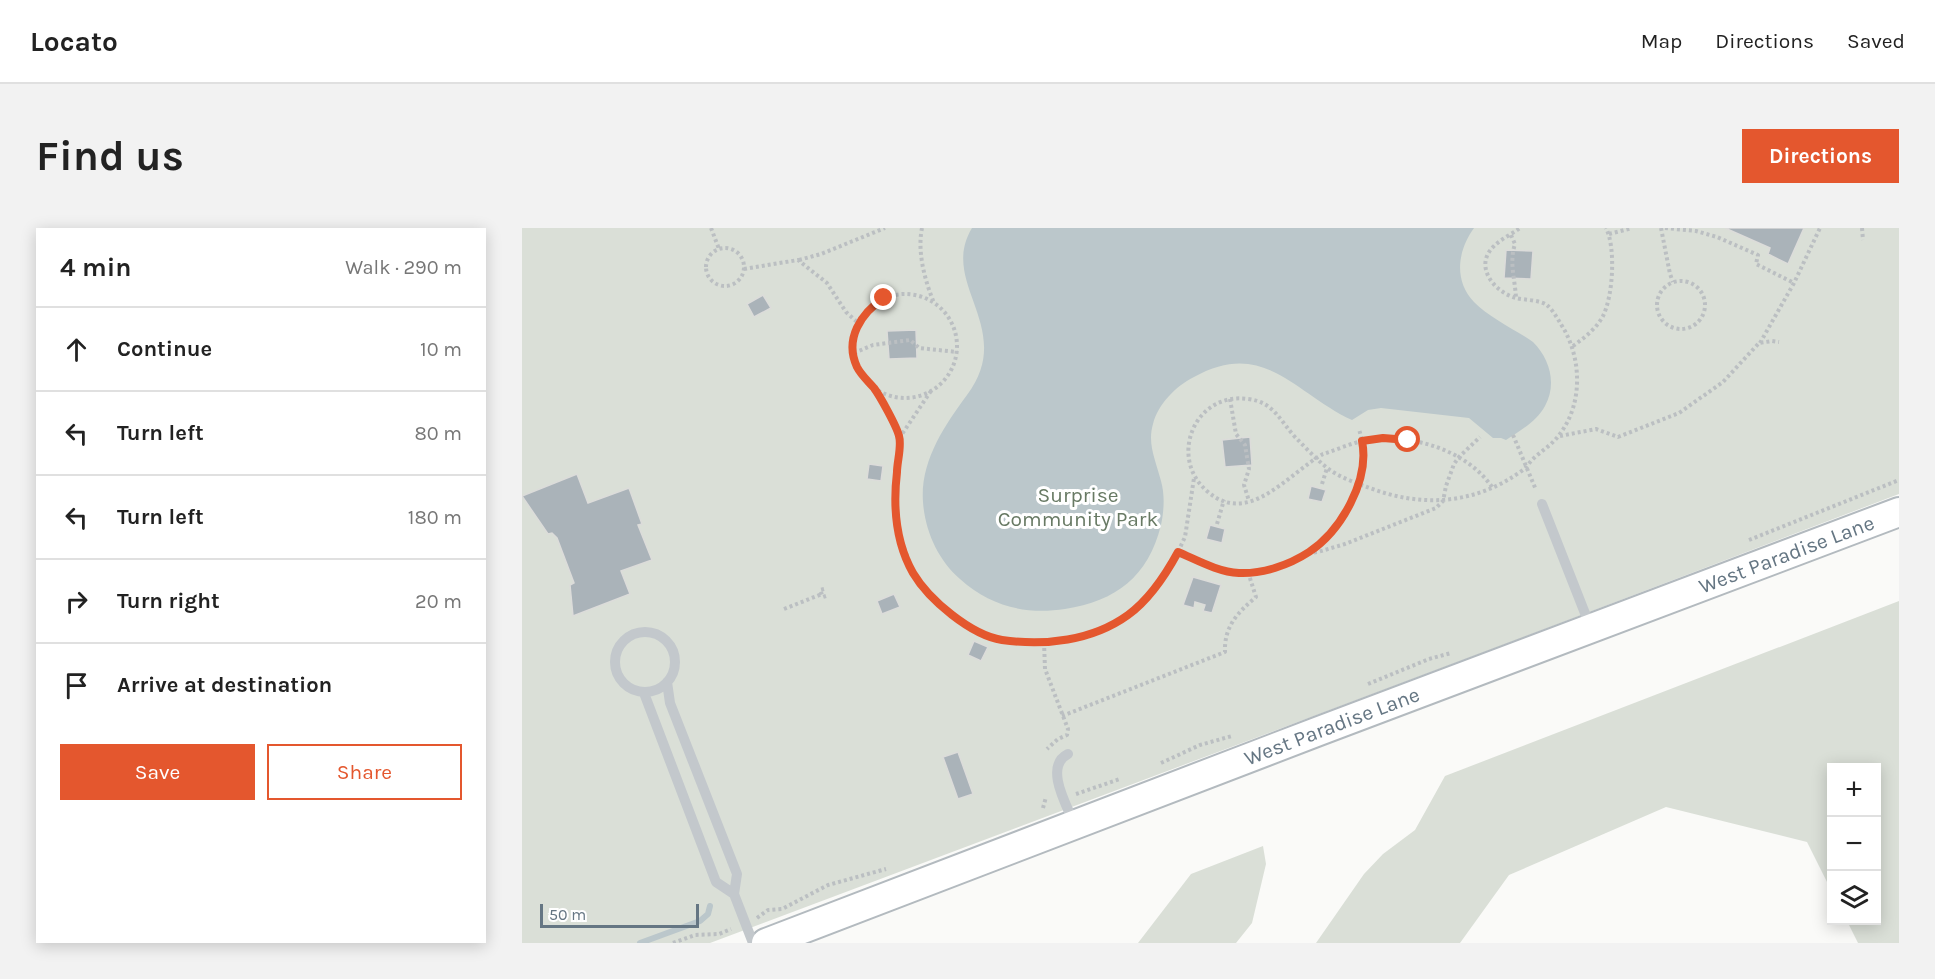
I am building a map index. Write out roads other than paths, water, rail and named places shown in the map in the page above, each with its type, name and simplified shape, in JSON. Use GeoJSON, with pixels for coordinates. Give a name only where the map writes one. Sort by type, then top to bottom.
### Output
{"type":"FeatureCollection","features":[{"type":"Feature","properties":{"kind":"street","name":"West Paradise Lane"},"geometry":{"type":"LineString","coordinates":[[766,943],[1899,512]]}},
{"type":"Feature","properties":{"kind":"lane"},"geometry":{"type":"LineString","coordinates":[[1542,504],[1591,629]]}},
{"type":"Feature","properties":{"kind":"lane"},"geometry":{"type":"LineString","coordinates":[[640,632],[650,632],[668,642],[675,658],[675,667],[667,682],[644,693],[626,686],[619,678],[615,659],[617,650],[623,642],[640,632]]}},
{"type":"Feature","properties":{"kind":"lane"},"geometry":{"type":"LineString","coordinates":[[667,682],[670,703],[737,874],[734,894],[753,943]]}},
{"type":"Feature","properties":{"kind":"lane"},"geometry":{"type":"LineString","coordinates":[[644,693],[716,882],[734,894]]}},
{"type":"Feature","properties":{"kind":"lane"},"geometry":{"type":"LineString","coordinates":[[1068,753],[1059,760],[1056,774],[1074,825]]}},
{"type":"Feature","properties":{"kind":"waterway"},"geometry":{"type":"LineString","coordinates":[[640,943],[700,921],[708,914],[710,906]]}},
{"type":"Feature","properties":{"kind":"park label","name":"Surprise Community Park"},"geometry":{"type":"Point","coordinates":[1078,507]}}]}
